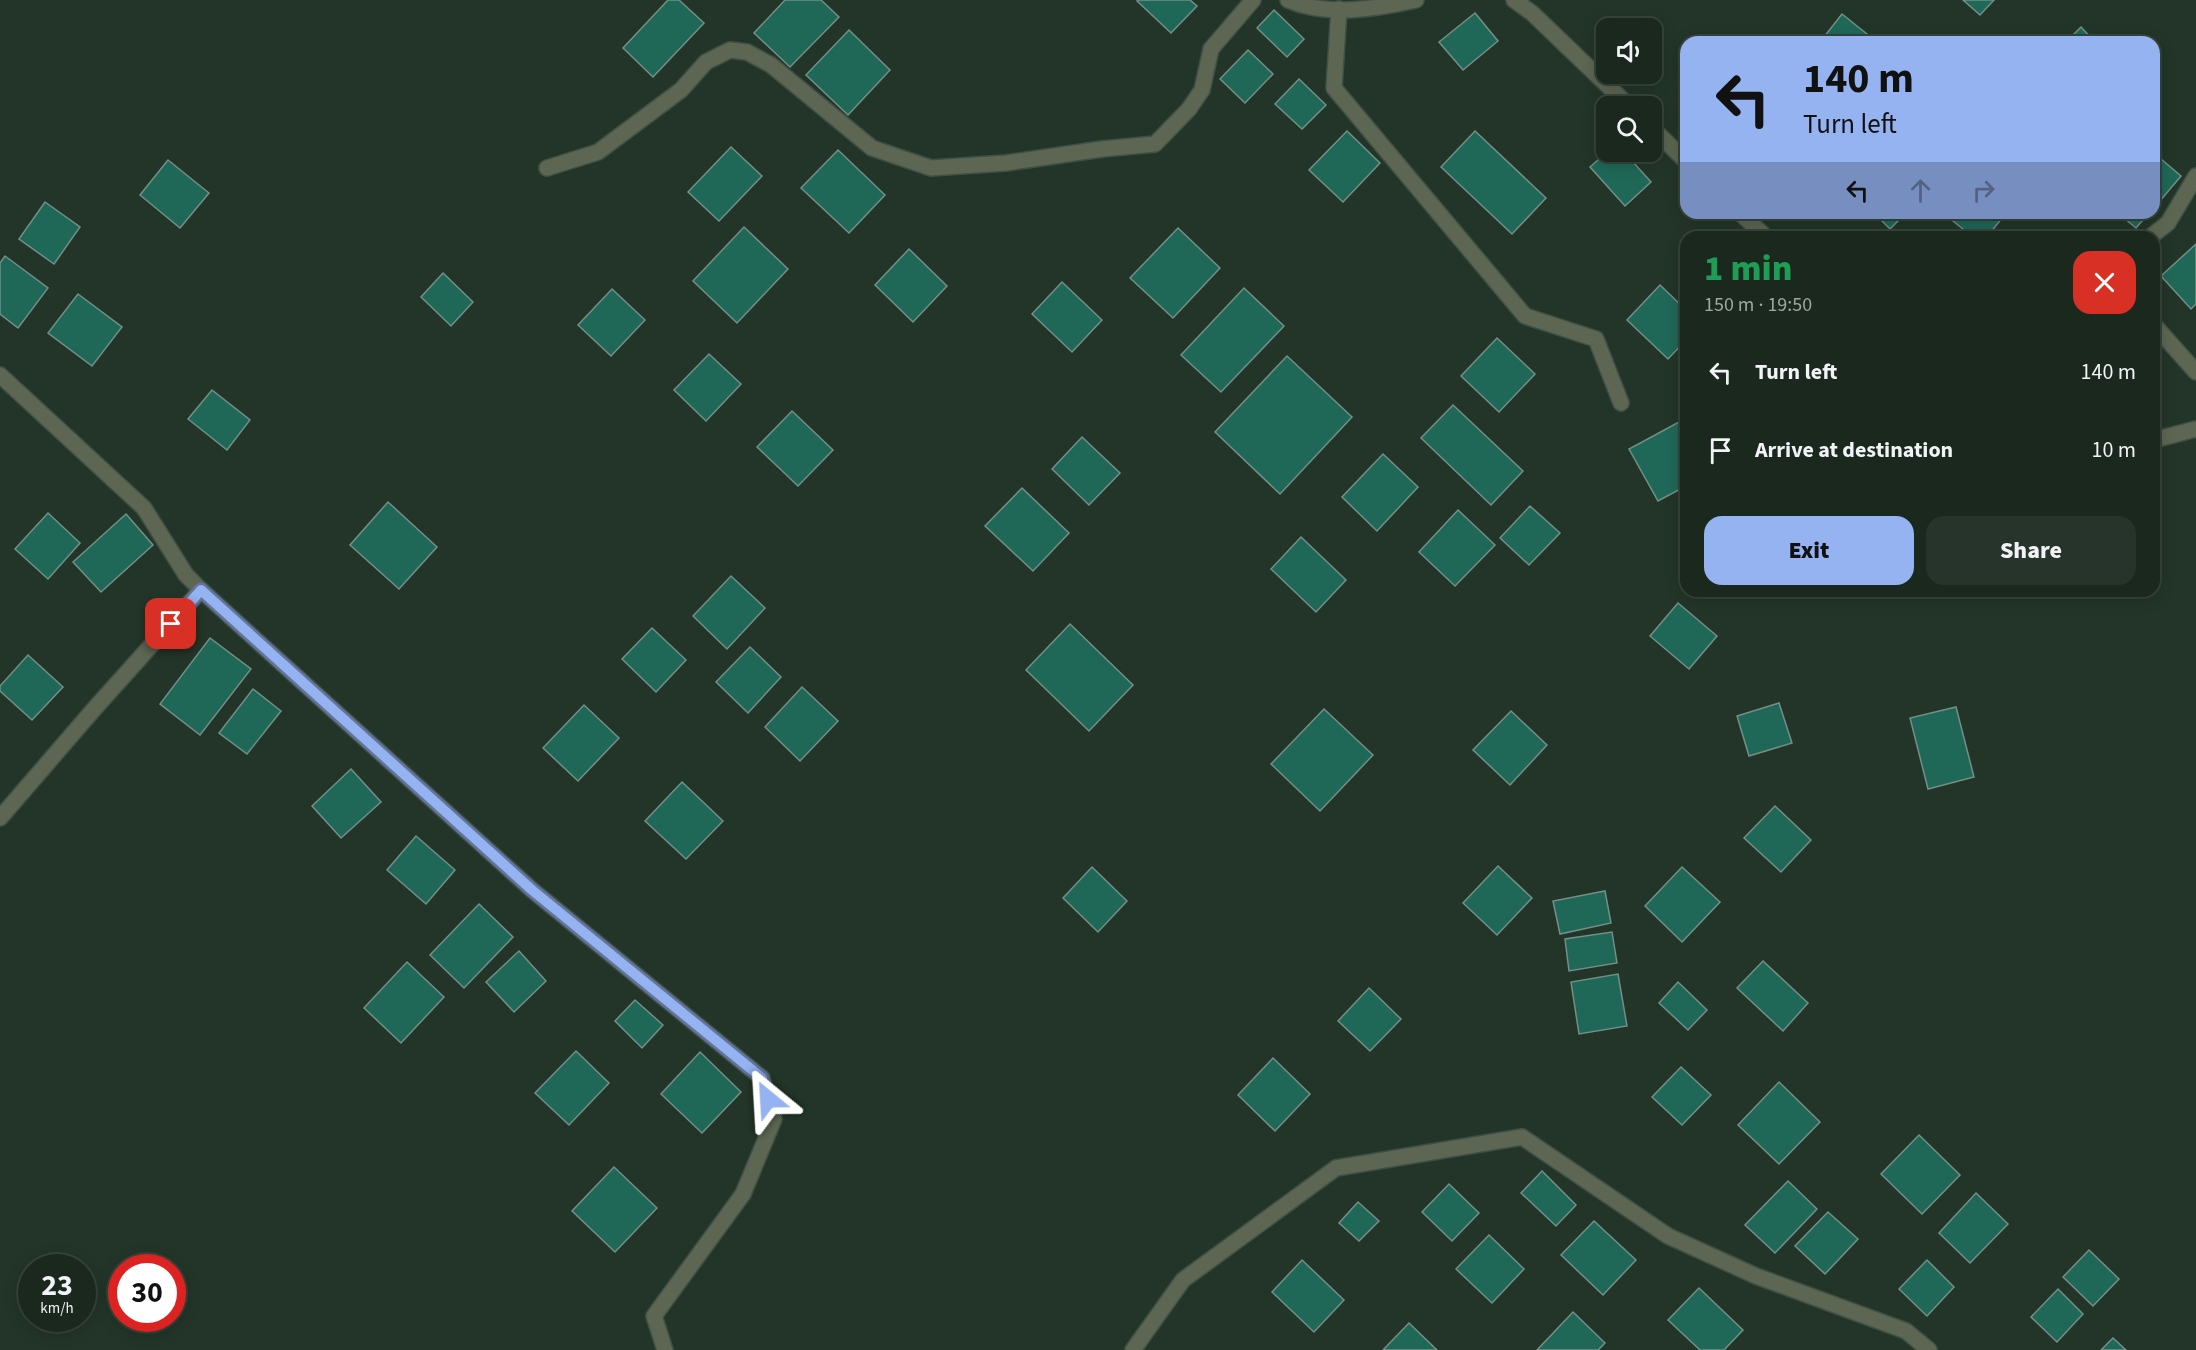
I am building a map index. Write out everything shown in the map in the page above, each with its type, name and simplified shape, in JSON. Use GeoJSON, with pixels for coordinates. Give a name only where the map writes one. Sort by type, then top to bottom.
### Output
{"type":"FeatureCollection","features":[{"type":"Feature","properties":{"kind":"street"},"geometry":{"type":"LineString","coordinates":[[547,168],[598,152],[681,90],[706,62],[730,50],[747,52],[771,65],[872,148],[931,168],[1006,164],[1102,149],[1155,144],[1196,99],[1202,90],[1211,49],[1253,0]]}},
{"type":"Feature","properties":{"kind":"street"},"geometry":{"type":"LineString","coordinates":[[1288,0],[1304,7],[1371,10],[1416,0]]}},
{"type":"Feature","properties":{"kind":"street"},"geometry":{"type":"LineString","coordinates":[[1514,0],[1532,13],[1619,96]]}},
{"type":"Feature","properties":{"kind":"street"},"geometry":{"type":"LineString","coordinates":[[1340,9],[1334,88],[1525,316],[1596,339],[1621,403]]}},
{"type":"Feature","properties":{"kind":"street"},"geometry":{"type":"LineString","coordinates":[[1662,138],[1680,155]]}},
{"type":"Feature","properties":{"kind":"street"},"geometry":{"type":"LineString","coordinates":[[2158,231],[2168,223],[2196,176]]}},
{"type":"Feature","properties":{"kind":"street"},"geometry":{"type":"LineString","coordinates":[[1746,219],[1760,231]]}},
{"type":"Feature","properties":{"kind":"street"},"geometry":{"type":"LineString","coordinates":[[2160,332],[2196,372]]}},
{"type":"Feature","properties":{"kind":"street"},"geometry":{"type":"LineString","coordinates":[[0,375],[144,508],[186,575],[201,590],[532,890],[762,1078],[774,1119],[743,1194],[654,1316],[665,1350]]}},
{"type":"Feature","properties":{"kind":"street"},"geometry":{"type":"LineString","coordinates":[[2160,438],[2196,429]]}},
{"type":"Feature","properties":{"kind":"street"},"geometry":{"type":"LineString","coordinates":[[0,818],[201,590]]}},
{"type":"Feature","properties":{"kind":"street"},"geometry":{"type":"LineString","coordinates":[[1133,1350],[1183,1281],[1336,1168],[1522,1137],[1668,1236],[1756,1276],[1906,1331],[1929,1350]]}},
{"type":"Feature","properties":{"kind":"building"},"geometry":{"type":"Polygon","coordinates":[[[668,0],[679,0],[704,23],[653,77],[623,48],[668,0]]]}},
{"type":"Feature","properties":{"kind":"building"},"geometry":{"type":"Polygon","coordinates":[[[785,0],[821,0],[839,17],[790,67],[754,33],[785,0]]]}},
{"type":"Feature","properties":{"kind":"building"},"geometry":{"type":"Polygon","coordinates":[[[1190,0],[1197,6],[1171,33],[1137,1],[1190,0]]]}},
{"type":"Feature","properties":{"kind":"building"},"geometry":{"type":"Polygon","coordinates":[[[1963,0],[1994,0],[1980,15],[1963,0]]]}},
{"type":"Feature","properties":{"kind":"building"},"geometry":{"type":"Polygon","coordinates":[[[1274,10],[1304,39],[1287,57],[1257,28],[1274,10]]]}},
{"type":"Feature","properties":{"kind":"building"},"geometry":{"type":"Polygon","coordinates":[[[1475,13],[1498,41],[1463,70],[1439,42],[1475,13]]]}},
{"type":"Feature","properties":{"kind":"building"},"geometry":{"type":"Polygon","coordinates":[[[1842,14],[1870,36],[1825,36],[1842,14]]]}},
{"type":"Feature","properties":{"kind":"building"},"geometry":{"type":"Polygon","coordinates":[[[2081,27],[2089,36],[2072,36],[2081,27]]]}},
{"type":"Feature","properties":{"kind":"building"},"geometry":{"type":"Polygon","coordinates":[[[849,30],[890,70],[848,115],[806,75],[849,30]]]}},
{"type":"Feature","properties":{"kind":"building"},"geometry":{"type":"Polygon","coordinates":[[[1248,50],[1273,74],[1245,103],[1220,79],[1248,50]]]}},
{"type":"Feature","properties":{"kind":"building"},"geometry":{"type":"Polygon","coordinates":[[[1299,79],[1326,105],[1302,129],[1275,104],[1299,79]]]}},
{"type":"Feature","properties":{"kind":"building"},"geometry":{"type":"Polygon","coordinates":[[[1347,131],[1380,163],[1343,202],[1309,170],[1347,131]]]}},
{"type":"Feature","properties":{"kind":"building"},"geometry":{"type":"Polygon","coordinates":[[[1475,131],[1546,198],[1512,234],[1441,167],[1475,131]]]}},
{"type":"Feature","properties":{"kind":"building"},"geometry":{"type":"Polygon","coordinates":[[[731,147],[762,176],[719,221],[688,192],[731,147]]]}},
{"type":"Feature","properties":{"kind":"building"},"geometry":{"type":"Polygon","coordinates":[[[838,150],[885,195],[849,233],[801,188],[838,150]]]}},
{"type":"Feature","properties":{"kind":"building"},"geometry":{"type":"Polygon","coordinates":[[[2160,158],[2181,176],[2160,201],[2160,158]]]}},
{"type":"Feature","properties":{"kind":"building"},"geometry":{"type":"Polygon","coordinates":[[[168,160],[209,193],[180,228],[140,195],[168,160]]]}},
{"type":"Feature","properties":{"kind":"building"},"geometry":{"type":"Polygon","coordinates":[[[1596,162],[1633,162],[1651,182],[1625,206],[1590,167],[1596,162]]]}},
{"type":"Feature","properties":{"kind":"building"},"geometry":{"type":"Polygon","coordinates":[[[45,202],[80,227],[54,264],[19,239],[45,202]]]}},
{"type":"Feature","properties":{"kind":"building"},"geometry":{"type":"Polygon","coordinates":[[[1880,219],[1900,219],[1890,229],[1880,219]]]}},
{"type":"Feature","properties":{"kind":"building"},"geometry":{"type":"Polygon","coordinates":[[[1950,219],[2001,219],[1992,231],[1966,231],[1950,219]]]}},
{"type":"Feature","properties":{"kind":"building"},"geometry":{"type":"Polygon","coordinates":[[[2125,219],[2144,219],[2136,228],[2125,219]]]}},
{"type":"Feature","properties":{"kind":"building"},"geometry":{"type":"Polygon","coordinates":[[[744,227],[788,269],[737,323],[693,281],[744,227]]]}},
{"type":"Feature","properties":{"kind":"building"},"geometry":{"type":"Polygon","coordinates":[[[1178,228],[1220,268],[1173,318],[1130,278],[1178,228]]]}},
{"type":"Feature","properties":{"kind":"building"},"geometry":{"type":"Polygon","coordinates":[[[2196,244],[2196,304],[2191,309],[2161,276],[2196,244]]]}},
{"type":"Feature","properties":{"kind":"building"},"geometry":{"type":"Polygon","coordinates":[[[909,249],[947,286],[913,322],[875,285],[909,249]]]}},
{"type":"Feature","properties":{"kind":"building"},"geometry":{"type":"Polygon","coordinates":[[[5,256],[48,288],[18,328],[0,314],[0,263],[5,256]]]}},
{"type":"Feature","properties":{"kind":"building"},"geometry":{"type":"Polygon","coordinates":[[[443,273],[473,302],[451,326],[421,297],[443,273]]]}},
{"type":"Feature","properties":{"kind":"building"},"geometry":{"type":"Polygon","coordinates":[[[1062,282],[1102,320],[1072,352],[1032,314],[1062,282]]]}},
{"type":"Feature","properties":{"kind":"building"},"geometry":{"type":"Polygon","coordinates":[[[1660,285],[1680,304],[1680,346],[1668,359],[1627,320],[1660,285]]]}},
{"type":"Feature","properties":{"kind":"building"},"geometry":{"type":"Polygon","coordinates":[[[1244,288],[1284,326],[1221,392],[1181,355],[1244,288]]]}},
{"type":"Feature","properties":{"kind":"building"},"geometry":{"type":"Polygon","coordinates":[[[612,289],[645,320],[611,356],[578,325],[612,289]]]}},
{"type":"Feature","properties":{"kind":"building"},"geometry":{"type":"Polygon","coordinates":[[[78,294],[122,327],[92,366],[48,333],[78,294]]]}},
{"type":"Feature","properties":{"kind":"building"},"geometry":{"type":"Polygon","coordinates":[[[1497,338],[1535,374],[1499,412],[1461,376],[1497,338]]]}},
{"type":"Feature","properties":{"kind":"building"},"geometry":{"type":"Polygon","coordinates":[[[709,354],[741,384],[706,421],[674,390],[709,354]]]}},
{"type":"Feature","properties":{"kind":"building"},"geometry":{"type":"Polygon","coordinates":[[[1287,356],[1352,417],[1280,494],[1215,432],[1287,356]]]}},
{"type":"Feature","properties":{"kind":"building"},"geometry":{"type":"Polygon","coordinates":[[[212,390],[250,420],[227,450],[188,419],[212,390]]]}},
{"type":"Feature","properties":{"kind":"building"},"geometry":{"type":"Polygon","coordinates":[[[1453,405],[1523,471],[1491,505],[1421,438],[1453,405]]]}},
{"type":"Feature","properties":{"kind":"building"},"geometry":{"type":"Polygon","coordinates":[[[792,411],[833,450],[798,486],[757,447],[792,411]]]}},
{"type":"Feature","properties":{"kind":"building"},"geometry":{"type":"Polygon","coordinates":[[[1679,422],[1680,489],[1658,501],[1629,449],[1679,422]]]}},
{"type":"Feature","properties":{"kind":"building"},"geometry":{"type":"Polygon","coordinates":[[[1082,437],[1120,473],[1089,505],[1052,469],[1082,437]]]}},
{"type":"Feature","properties":{"kind":"building"},"geometry":{"type":"Polygon","coordinates":[[[1383,454],[1418,487],[1377,531],[1342,497],[1383,454]]]}},
{"type":"Feature","properties":{"kind":"building"},"geometry":{"type":"Polygon","coordinates":[[[1022,488],[1069,533],[1033,571],[985,526],[1022,488]]]}},
{"type":"Feature","properties":{"kind":"building"},"geometry":{"type":"Polygon","coordinates":[[[388,502],[437,547],[399,589],[350,545],[388,502]]]}},
{"type":"Feature","properties":{"kind":"building"},"geometry":{"type":"Polygon","coordinates":[[[1530,506],[1560,533],[1529,565],[1500,538],[1530,506]]]}},
{"type":"Feature","properties":{"kind":"building"},"geometry":{"type":"Polygon","coordinates":[[[1458,510],[1495,545],[1455,586],[1419,552],[1458,510]]]}},
{"type":"Feature","properties":{"kind":"building"},"geometry":{"type":"Polygon","coordinates":[[[48,513],[80,543],[48,579],[15,549],[48,513]]]}},
{"type":"Feature","properties":{"kind":"building"},"geometry":{"type":"Polygon","coordinates":[[[126,514],[153,545],[101,592],[73,562],[126,514]]]}},
{"type":"Feature","properties":{"kind":"building"},"geometry":{"type":"Polygon","coordinates":[[[1301,537],[1346,580],[1316,612],[1271,569],[1301,537]]]}},
{"type":"Feature","properties":{"kind":"building"},"geometry":{"type":"Polygon","coordinates":[[[731,576],[765,608],[727,649],[693,616],[731,576]]]}},
{"type":"Feature","properties":{"kind":"building"},"geometry":{"type":"Polygon","coordinates":[[[1678,603],[1717,636],[1689,669],[1650,636],[1678,603]]]}},
{"type":"Feature","properties":{"kind":"building"},"geometry":{"type":"Polygon","coordinates":[[[1070,624],[1133,685],[1089,731],[1026,670],[1070,624]]]}},
{"type":"Feature","properties":{"kind":"building"},"geometry":{"type":"Polygon","coordinates":[[[652,628],[686,660],[656,692],[622,659],[652,628]]]}},
{"type":"Feature","properties":{"kind":"building"},"geometry":{"type":"Polygon","coordinates":[[[210,638],[251,669],[200,735],[160,704],[210,638]]]}},
{"type":"Feature","properties":{"kind":"building"},"geometry":{"type":"Polygon","coordinates":[[[750,647],[781,677],[748,713],[716,682],[750,647]]]}},
{"type":"Feature","properties":{"kind":"building"},"geometry":{"type":"Polygon","coordinates":[[[28,655],[63,687],[32,720],[0,691],[0,686],[28,655]]]}},
{"type":"Feature","properties":{"kind":"building"},"geometry":{"type":"Polygon","coordinates":[[[802,687],[838,721],[800,761],[765,727],[802,687]]]}},
{"type":"Feature","properties":{"kind":"building"},"geometry":{"type":"Polygon","coordinates":[[[253,689],[281,711],[247,754],[219,733],[253,689]]]}},
{"type":"Feature","properties":{"kind":"building"},"geometry":{"type":"Polygon","coordinates":[[[1779,703],[1792,743],[1749,756],[1737,716],[1779,703]]]}},
{"type":"Feature","properties":{"kind":"building"},"geometry":{"type":"Polygon","coordinates":[[[584,705],[619,738],[578,781],[543,748],[584,705]]]}},
{"type":"Feature","properties":{"kind":"building"},"geometry":{"type":"Polygon","coordinates":[[[1956,707],[1974,777],[1928,789],[1910,718],[1956,707]]]}},
{"type":"Feature","properties":{"kind":"building"},"geometry":{"type":"Polygon","coordinates":[[[1324,709],[1373,755],[1320,811],[1271,764],[1324,709]]]}},
{"type":"Feature","properties":{"kind":"building"},"geometry":{"type":"Polygon","coordinates":[[[1511,711],[1547,745],[1510,785],[1473,750],[1511,711]]]}},
{"type":"Feature","properties":{"kind":"building"},"geometry":{"type":"Polygon","coordinates":[[[351,769],[381,802],[341,838],[312,806],[351,769]]]}},
{"type":"Feature","properties":{"kind":"building"},"geometry":{"type":"Polygon","coordinates":[[[682,782],[723,821],[686,859],[645,821],[682,782]]]}},
{"type":"Feature","properties":{"kind":"building"},"geometry":{"type":"Polygon","coordinates":[[[1775,806],[1811,840],[1781,872],[1744,838],[1775,806]]]}},
{"type":"Feature","properties":{"kind":"building"},"geometry":{"type":"Polygon","coordinates":[[[416,836],[455,870],[426,904],[387,870],[416,836]]]}},
{"type":"Feature","properties":{"kind":"building"},"geometry":{"type":"Polygon","coordinates":[[[1498,866],[1532,898],[1497,935],[1463,903],[1498,866]]]}},
{"type":"Feature","properties":{"kind":"building"},"geometry":{"type":"Polygon","coordinates":[[[1092,867],[1127,901],[1098,932],[1063,898],[1092,867]]]}},
{"type":"Feature","properties":{"kind":"building"},"geometry":{"type":"Polygon","coordinates":[[[1682,867],[1720,902],[1682,942],[1645,906],[1682,867]]]}},
{"type":"Feature","properties":{"kind":"building"},"geometry":{"type":"Polygon","coordinates":[[[1605,891],[1611,923],[1560,934],[1553,901],[1605,891]]]}},
{"type":"Feature","properties":{"kind":"building"},"geometry":{"type":"Polygon","coordinates":[[[479,904],[513,937],[464,988],[430,955],[479,904]]]}},
{"type":"Feature","properties":{"kind":"building"},"geometry":{"type":"Polygon","coordinates":[[[1612,932],[1617,963],[1569,971],[1565,939],[1612,932]]]}},
{"type":"Feature","properties":{"kind":"building"},"geometry":{"type":"Polygon","coordinates":[[[519,951],[546,981],[514,1012],[486,982],[519,951]]]}},
{"type":"Feature","properties":{"kind":"building"},"geometry":{"type":"Polygon","coordinates":[[[1763,961],[1808,1003],[1783,1031],[1737,988],[1763,961]]]}},
{"type":"Feature","properties":{"kind":"building"},"geometry":{"type":"Polygon","coordinates":[[[407,962],[444,997],[401,1043],[364,1008],[407,962]]]}},
{"type":"Feature","properties":{"kind":"building"},"geometry":{"type":"Polygon","coordinates":[[[1618,974],[1627,1026],[1579,1034],[1571,982],[1618,974]]]}},
{"type":"Feature","properties":{"kind":"building"},"geometry":{"type":"Polygon","coordinates":[[[1678,982],[1707,1010],[1688,1030],[1659,1003],[1678,982]]]}},
{"type":"Feature","properties":{"kind":"building"},"geometry":{"type":"Polygon","coordinates":[[[1369,988],[1401,1019],[1370,1051],[1338,1021],[1369,988]]]}},
{"type":"Feature","properties":{"kind":"building"},"geometry":{"type":"Polygon","coordinates":[[[635,1000],[663,1025],[642,1048],[615,1021],[635,1000]]]}},
{"type":"Feature","properties":{"kind":"building"},"geometry":{"type":"Polygon","coordinates":[[[576,1051],[609,1083],[569,1125],[535,1093],[576,1051]]]}},
{"type":"Feature","properties":{"kind":"building"},"geometry":{"type":"Polygon","coordinates":[[[700,1052],[741,1092],[702,1133],[661,1094],[700,1052]]]}},
{"type":"Feature","properties":{"kind":"building"},"geometry":{"type":"Polygon","coordinates":[[[1273,1058],[1310,1094],[1275,1131],[1238,1095],[1273,1058]]]}},
{"type":"Feature","properties":{"kind":"building"},"geometry":{"type":"Polygon","coordinates":[[[1681,1067],[1711,1095],[1682,1125],[1652,1097],[1681,1067]]]}},
{"type":"Feature","properties":{"kind":"building"},"geometry":{"type":"Polygon","coordinates":[[[1779,1082],[1820,1122],[1779,1164],[1738,1125],[1779,1082]]]}},
{"type":"Feature","properties":{"kind":"building"},"geometry":{"type":"Polygon","coordinates":[[[1919,1135],[1960,1175],[1922,1214],[1881,1174],[1919,1135]]]}},
{"type":"Feature","properties":{"kind":"building"},"geometry":{"type":"Polygon","coordinates":[[[614,1167],[657,1208],[615,1252],[572,1211],[614,1167]]]}},
{"type":"Feature","properties":{"kind":"building"},"geometry":{"type":"Polygon","coordinates":[[[1542,1171],[1576,1205],[1556,1226],[1521,1193],[1542,1171]]]}},
{"type":"Feature","properties":{"kind":"building"},"geometry":{"type":"Polygon","coordinates":[[[1788,1181],[1817,1209],[1775,1253],[1745,1225],[1788,1181]]]}},
{"type":"Feature","properties":{"kind":"building"},"geometry":{"type":"Polygon","coordinates":[[[1449,1184],[1479,1213],[1452,1241],[1422,1212],[1449,1184]]]}},
{"type":"Feature","properties":{"kind":"building"},"geometry":{"type":"Polygon","coordinates":[[[1976,1193],[2008,1224],[1970,1263],[1939,1233],[1976,1193]]]}},
{"type":"Feature","properties":{"kind":"building"},"geometry":{"type":"Polygon","coordinates":[[[1358,1202],[1379,1221],[1359,1241],[1339,1223],[1358,1202]]]}},
{"type":"Feature","properties":{"kind":"building"},"geometry":{"type":"Polygon","coordinates":[[[1828,1212],[1858,1239],[1825,1274],[1795,1246],[1828,1212]]]}},
{"type":"Feature","properties":{"kind":"building"},"geometry":{"type":"Polygon","coordinates":[[[1594,1221],[1636,1260],[1603,1295],[1561,1255],[1594,1221]]]}},
{"type":"Feature","properties":{"kind":"building"},"geometry":{"type":"Polygon","coordinates":[[[1489,1235],[1524,1269],[1492,1303],[1456,1269],[1489,1235]]]}},
{"type":"Feature","properties":{"kind":"building"},"geometry":{"type":"Polygon","coordinates":[[[2089,1250],[2119,1279],[2093,1306],[2063,1277],[2089,1250]]]}},
{"type":"Feature","properties":{"kind":"building"},"geometry":{"type":"Polygon","coordinates":[[[1302,1260],[1344,1300],[1314,1332],[1272,1292],[1302,1260]]]}},
{"type":"Feature","properties":{"kind":"building"},"geometry":{"type":"Polygon","coordinates":[[[1927,1260],[1954,1287],[1927,1316],[1899,1289],[1927,1260]]]}},
{"type":"Feature","properties":{"kind":"building"},"geometry":{"type":"Polygon","coordinates":[[[1699,1288],[1743,1330],[1724,1350],[1700,1350],[1668,1320],[1699,1288]]]}},
{"type":"Feature","properties":{"kind":"building"},"geometry":{"type":"Polygon","coordinates":[[[2058,1289],[2083,1314],[2057,1342],[2031,1317],[2058,1289]]]}},
{"type":"Feature","properties":{"kind":"building"},"geometry":{"type":"Polygon","coordinates":[[[1573,1312],[1605,1343],[1598,1350],[1537,1350],[1573,1312]]]}},
{"type":"Feature","properties":{"kind":"building"},"geometry":{"type":"Polygon","coordinates":[[[1409,1323],[1437,1350],[1383,1350],[1409,1323]]]}},
{"type":"Feature","properties":{"kind":"building"},"geometry":{"type":"Polygon","coordinates":[[[2113,1338],[2126,1350],[2101,1350],[2113,1338]]]}},
{"type":"Feature","properties":{"kind":"route"},"geometry":{"type":"LineString","coordinates":[[171,624],[201,590],[532,890],[762,1078],[768,1099]]}}]}
